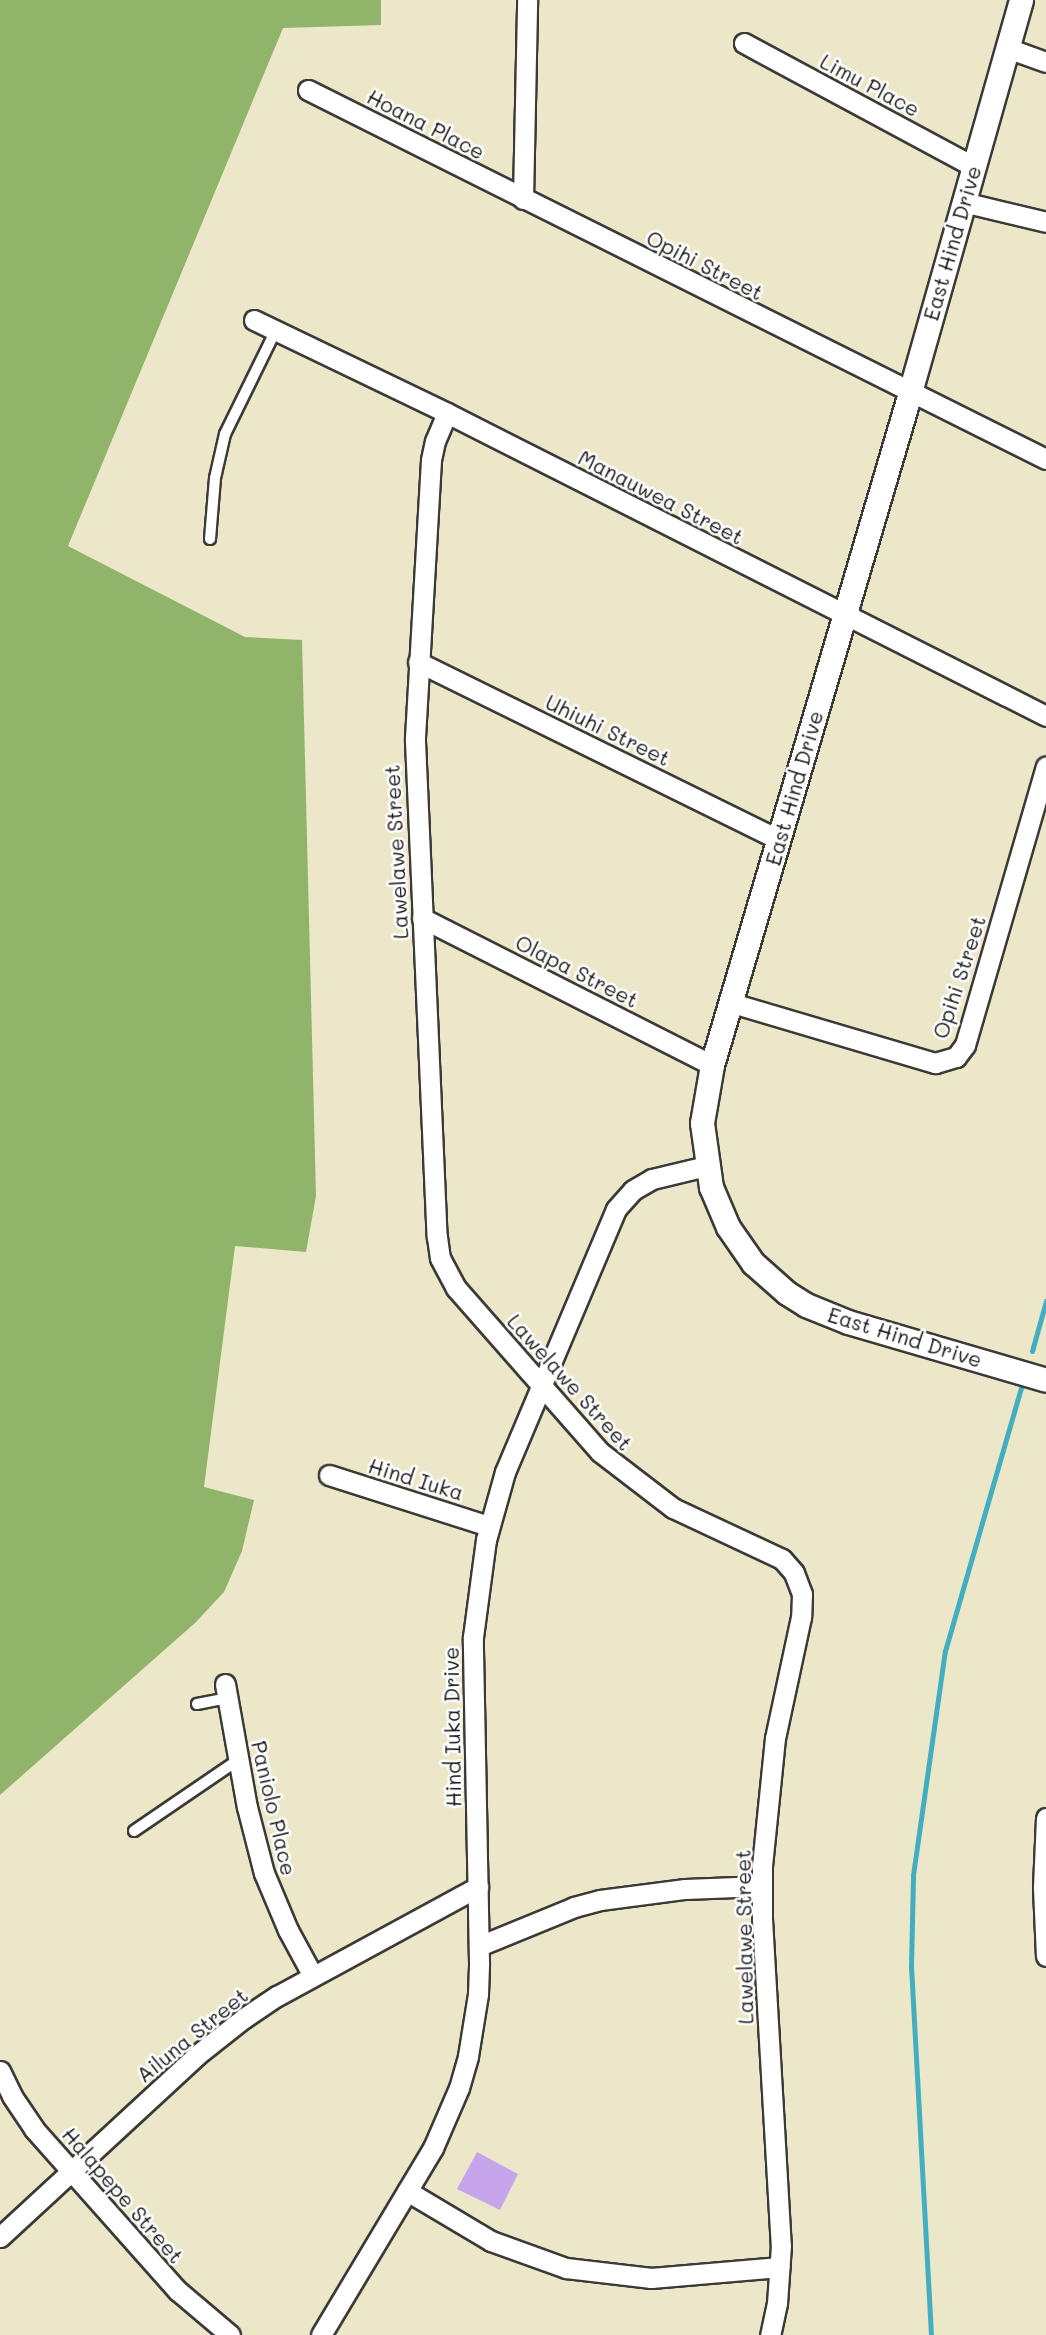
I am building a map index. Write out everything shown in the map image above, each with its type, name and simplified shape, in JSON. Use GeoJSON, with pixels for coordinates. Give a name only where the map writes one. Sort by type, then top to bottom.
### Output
{"type":"FeatureCollection","features":[{"type":"Feature","properties":{"kind":"street"},"geometry":{"type":"LineString","coordinates":[[523,199],[527,0]]}},
{"type":"Feature","properties":{"kind":"street","name":"East Hind Drive"},"geometry":{"type":"LineString","coordinates":[[1021,0],[846,616],[712,1065],[702,1123],[706,1166],[719,1208],[740,1245],[769,1279],[806,1305],[848,1322],[1046,1380]]}},
{"type":"Feature","properties":{"kind":"street","name":"Limu Place"},"geometry":{"type":"LineString","coordinates":[[744,43],[974,167]]}},
{"type":"Feature","properties":{"kind":"street"},"geometry":{"type":"LineString","coordinates":[[1007,48],[1046,62]]}},
{"type":"Feature","properties":{"kind":"street","name":"Hoana Place"},"geometry":{"type":"LineString","coordinates":[[309,90],[523,199]]}},
{"type":"Feature","properties":{"kind":"street","name":"Opihi Street"},"geometry":{"type":"LineString","coordinates":[[523,199],[1046,459]]}},
{"type":"Feature","properties":{"kind":"street"},"geometry":{"type":"LineString","coordinates":[[963,202],[1046,222]]}},
{"type":"Feature","properties":{"kind":"street","name":"Manauwea Street"},"geometry":{"type":"LineString","coordinates":[[254,320],[447,413],[1046,716]]}},
{"type":"Feature","properties":{"kind":"street","name":"Lawelawe Street"},"geometry":{"type":"LineString","coordinates":[[447,413],[430,460],[415,741],[440,1258],[456,1288],[541,1388],[600,1452],[645,1489],[703,1524],[774,1554],[789,1566],[799,1583],[803,1606],[781,1701],[769,1775],[762,1886],[780,2267],[769,2335]]}},
{"type":"Feature","properties":{"kind":"street","name":"Uhiuhi Street"},"geometry":{"type":"LineString","coordinates":[[418,662],[779,840]]}},
{"type":"Feature","properties":{"kind":"street","name":"Opihi Street"},"geometry":{"type":"LineString","coordinates":[[732,1003],[935,1063],[957,1057],[965,1045],[1046,767]]}},
{"type":"Feature","properties":{"kind":"street","name":"Olapa Street"},"geometry":{"type":"LineString","coordinates":[[422,918],[712,1065]]}},
{"type":"Feature","properties":{"kind":"street","name":"Hind Iuka Drive"},"geometry":{"type":"LineString","coordinates":[[321,2335],[433,2148],[459,2088],[474,2025],[479,1947],[473,1637],[479,1575],[489,1526],[505,1472],[611,1220],[623,1198],[652,1179],[706,1166]]}},
{"type":"Feature","properties":{"kind":"street","name":"Hind Iuka"},"geometry":{"type":"LineString","coordinates":[[329,1475],[489,1526]]}},
{"type":"Feature","properties":{"kind":"street","name":"Paniolo Place"},"geometry":{"type":"LineString","coordinates":[[226,1691],[264,1873],[288,1930],[313,1976]]}},
{"type":"Feature","properties":{"kind":"street"},"geometry":{"type":"LineString","coordinates":[[1046,1818],[1046,1956]]}},
{"type":"Feature","properties":{"kind":"street"},"geometry":{"type":"LineString","coordinates":[[479,1947],[574,1907],[600,1900],[685,1889],[762,1886]]}},
{"type":"Feature","properties":{"kind":"street","name":"Ailuna Street"},"geometry":{"type":"LineString","coordinates":[[0,2237],[220,2036],[276,1996],[478,1887]]}},
{"type":"Feature","properties":{"kind":"street","name":"Halapepe Street"},"geometry":{"type":"LineString","coordinates":[[0,2071],[22,2113],[71,2171],[178,2291],[230,2335]]}},
{"type":"Feature","properties":{"kind":"street"},"geometry":{"type":"LineString","coordinates":[[407,2191],[491,2241],[540,2261],[575,2270],[651,2278],[780,2267]]}},
{"type":"Feature","properties":{"kind":"lane"},"geometry":{"type":"LineString","coordinates":[[210,539],[215,478],[225,434],[275,330]]}},
{"type":"Feature","properties":{"kind":"lane"},"geometry":{"type":"LineString","coordinates":[[197,1704],[226,1691]]}},
{"type":"Feature","properties":{"kind":"lane"},"geometry":{"type":"LineString","coordinates":[[134,1831],[239,1760]]}},
{"type":"Feature","properties":{"kind":"green space"},"geometry":{"type":"Polygon","coordinates":[[[0,0],[381,0],[381,25],[283,28],[68,546],[245,637],[302,640],[316,1196],[306,1252],[235,1246],[204,1487],[254,1500],[242,1551],[224,1592],[195,1623],[0,1795],[0,0]]]}},
{"type":"Feature","properties":{"kind":"building"},"geometry":{"type":"Polygon","coordinates":[[[477,2152],[518,2174],[500,2210],[457,2189],[477,2152]]]}},
{"type":"Feature","properties":{"kind":"waterway"},"geometry":{"type":"LineString","coordinates":[[1032,1351],[1046,1301]]}},
{"type":"Feature","properties":{"kind":"waterway"},"geometry":{"type":"LineString","coordinates":[[931,2335],[911,1966],[913,1875],[945,1651],[1021,1387]]}}]}
